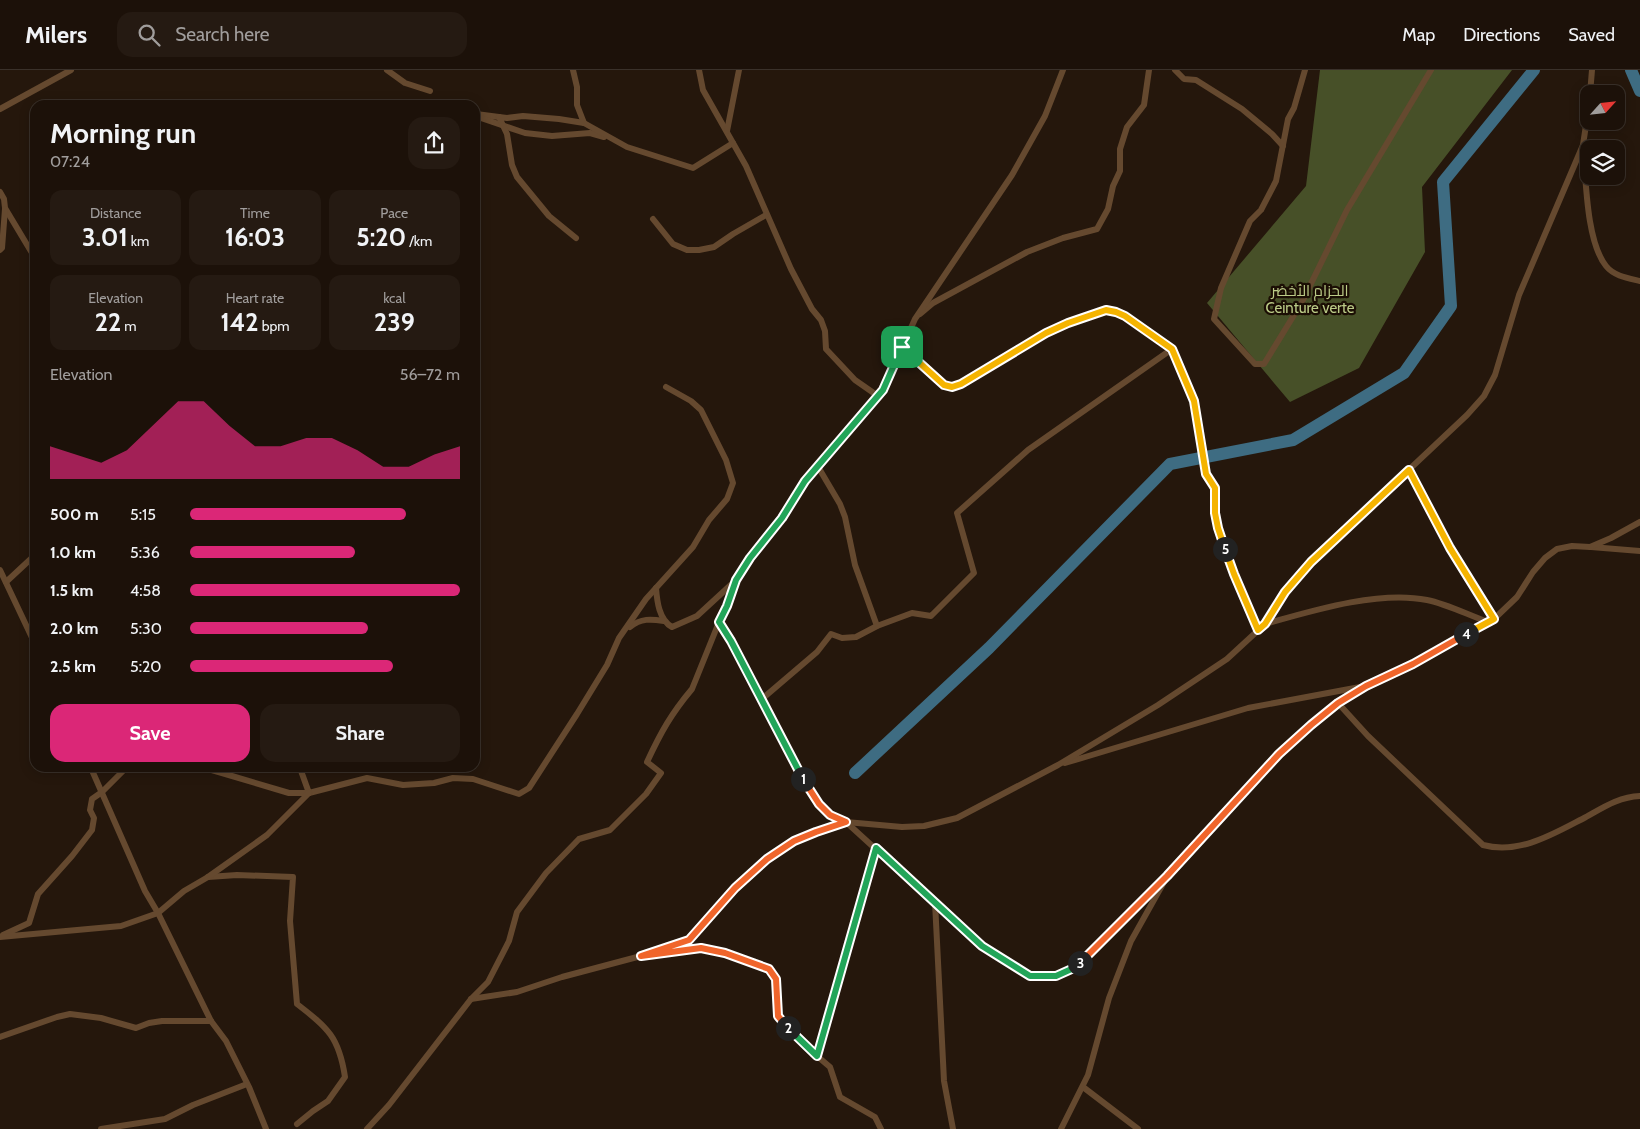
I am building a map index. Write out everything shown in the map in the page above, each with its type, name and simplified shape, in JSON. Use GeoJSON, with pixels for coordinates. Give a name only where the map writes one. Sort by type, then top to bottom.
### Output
{"type":"FeatureCollection","features":[{"type":"Feature","properties":{"kind":"street"},"geometry":{"type":"LineString","coordinates":[[0,110],[71,70]]}},
{"type":"Feature","properties":{"kind":"street"},"geometry":{"type":"LineString","coordinates":[[387,70],[405,83],[430,91]]}},
{"type":"Feature","properties":{"kind":"street"},"geometry":{"type":"LineString","coordinates":[[573,70],[577,87],[577,105],[584,123]]}},
{"type":"Feature","properties":{"kind":"street"},"geometry":{"type":"LineString","coordinates":[[699,70],[703,90],[746,166],[791,269],[812,309],[821,320],[825,331],[826,349],[855,380],[878,396]]}},
{"type":"Feature","properties":{"kind":"street"},"geometry":{"type":"LineString","coordinates":[[727,131],[739,70]]}},
{"type":"Feature","properties":{"kind":"street"},"geometry":{"type":"LineString","coordinates":[[367,1129],[389,1105],[471,999],[488,982],[509,941],[517,912],[546,873],[580,839],[610,830],[646,794],[660,773],[647,762],[663,728],[692,689],[736,580],[750,558],[782,518],[805,481],[883,390],[915,319],[1012,175],[1045,116],[1062,70]]}},
{"type":"Feature","properties":{"kind":"street"},"geometry":{"type":"LineString","coordinates":[[915,319],[932,303],[1027,252],[1063,238],[1097,229],[1108,209],[1113,186],[1120,171],[1120,149],[1127,127],[1144,104],[1149,70]]}},
{"type":"Feature","properties":{"kind":"street"},"geometry":{"type":"LineString","coordinates":[[1175,70],[1184,79],[1196,80],[1242,109],[1272,134],[1283,146]]}},
{"type":"Feature","properties":{"kind":"street"},"geometry":{"type":"LineString","coordinates":[[1305,70],[1294,108],[1288,119],[1276,181],[1261,210],[1250,221],[1221,288],[1214,319],[1255,364],[1260,366],[1264,364],[1302,302],[1347,210],[1431,70]]}},
{"type":"Feature","properties":{"kind":"street"},"geometry":{"type":"LineString","coordinates":[[1591,85],[1592,70]]}},
{"type":"Feature","properties":{"kind":"street"},"geometry":{"type":"LineString","coordinates":[[480,115],[559,119],[584,123],[627,147],[693,168],[733,142]]}},
{"type":"Feature","properties":{"kind":"street"},"geometry":{"type":"LineString","coordinates":[[480,117],[519,131],[571,136],[590,133],[611,138]]}},
{"type":"Feature","properties":{"kind":"street"},"geometry":{"type":"LineString","coordinates":[[499,117],[507,134],[512,165],[517,177],[549,216],[576,238]]}},
{"type":"Feature","properties":{"kind":"street"},"geometry":{"type":"LineString","coordinates":[[471,999],[516,992],[641,956],[689,940],[735,888],[767,859],[794,841],[846,822],[902,827],[924,826],[957,818],[1058,765],[1158,705],[1227,659],[1265,624],[1285,592],[1311,562],[1467,415],[1484,396],[1495,375],[1519,295],[1580,152]]}},
{"type":"Feature","properties":{"kind":"street"},"geometry":{"type":"LineString","coordinates":[[1587,185],[1589,213],[1598,254],[1607,267],[1621,277],[1640,281]]}},
{"type":"Feature","properties":{"kind":"street"},"geometry":{"type":"LineString","coordinates":[[0,192],[4,199],[5,208],[2,248],[0,250]]}},
{"type":"Feature","properties":{"kind":"street"},"geometry":{"type":"LineString","coordinates":[[5,208],[30,250]]}},
{"type":"Feature","properties":{"kind":"street"},"geometry":{"type":"LineString","coordinates":[[653,219],[673,244],[687,250],[700,250],[714,248],[733,234],[766,215]]}},
{"type":"Feature","properties":{"kind":"street"},"geometry":{"type":"LineString","coordinates":[[902,347],[940,382],[952,387],[961,384],[1046,333],[1100,311],[1111,310],[1121,314],[1172,349],[1194,401],[1206,474],[1216,492],[1215,513],[1218,528],[1234,574],[1258,630]]}},
{"type":"Feature","properties":{"kind":"street"},"geometry":{"type":"LineString","coordinates":[[762,699],[818,652],[832,634],[842,638],[856,637],[877,626],[912,613],[932,616],[974,573],[957,513],[1028,450],[1172,349]]}},
{"type":"Feature","properties":{"kind":"street"},"geometry":{"type":"LineString","coordinates":[[218,772],[289,793],[309,793],[367,778],[403,785],[453,778],[473,778],[519,794],[529,788],[607,665],[619,638],[656,588],[693,547],[709,520],[727,499],[733,483],[726,460],[701,410],[691,401],[666,387]]}},
{"type":"Feature","properties":{"kind":"street"},"geometry":{"type":"LineString","coordinates":[[818,465],[840,504],[845,517],[855,565],[877,626]]}},
{"type":"Feature","properties":{"kind":"street"},"geometry":{"type":"LineString","coordinates":[[1409,470],[1491,621]]}},
{"type":"Feature","properties":{"kind":"street"},"geometry":{"type":"LineString","coordinates":[[1590,547],[1640,522]]}},
{"type":"Feature","properties":{"kind":"street"},"geometry":{"type":"LineString","coordinates":[[719,622],[762,699],[798,770],[819,804],[830,815],[846,822],[876,848],[982,946],[1030,976],[1056,976],[1076,967],[1167,876],[1279,754],[1338,703],[1366,686],[1413,664],[1491,621],[1517,597],[1533,572],[1557,549],[1572,546],[1640,551]]}},
{"type":"Feature","properties":{"kind":"street"},"geometry":{"type":"LineString","coordinates":[[6,582],[30,560]]}},
{"type":"Feature","properties":{"kind":"street"},"geometry":{"type":"LineString","coordinates":[[0,570],[30,633]]}},
{"type":"Feature","properties":{"kind":"street"},"geometry":{"type":"LineString","coordinates":[[619,638],[637,622],[645,619],[664,621],[672,627],[688,621],[705,610],[736,580]]}},
{"type":"Feature","properties":{"kind":"street"},"geometry":{"type":"LineString","coordinates":[[656,588],[664,621]]}},
{"type":"Feature","properties":{"kind":"street"},"geometry":{"type":"LineString","coordinates":[[1265,624],[1316,610],[1387,597],[1411,597],[1429,600],[1491,621]]}},
{"type":"Feature","properties":{"kind":"street"},"geometry":{"type":"LineString","coordinates":[[1058,765],[1248,708],[1366,686]]}},
{"type":"Feature","properties":{"kind":"street"},"geometry":{"type":"LineString","coordinates":[[1338,703],[1368,736],[1483,845],[1494,848],[1514,847],[1535,842],[1604,806],[1628,796],[1640,796]]}},
{"type":"Feature","properties":{"kind":"street"},"geometry":{"type":"LineString","coordinates":[[93,772],[145,892],[158,913],[211,1021],[226,1041],[266,1129]]}},
{"type":"Feature","properties":{"kind":"street"},"geometry":{"type":"LineString","coordinates":[[0,936],[29,923],[38,894],[92,830],[94,818],[90,810],[92,799],[122,772]]}},
{"type":"Feature","properties":{"kind":"street"},"geometry":{"type":"LineString","coordinates":[[301,772],[309,793]]}},
{"type":"Feature","properties":{"kind":"street"},"geometry":{"type":"LineString","coordinates":[[0,936],[121,926],[158,913],[184,890],[208,877],[267,835],[309,793]]}},
{"type":"Feature","properties":{"kind":"street"},"geometry":{"type":"LineString","coordinates":[[817,1056],[876,848]]}},
{"type":"Feature","properties":{"kind":"street"},"geometry":{"type":"LineString","coordinates":[[208,877],[237,875],[293,877],[290,921],[297,1004],[323,1024],[338,1044],[345,1077],[328,1101],[297,1124]]}},
{"type":"Feature","properties":{"kind":"street"},"geometry":{"type":"LineString","coordinates":[[1061,1129],[1083,1087],[1093,1060],[1110,998],[1131,940],[1167,876]]}},
{"type":"Feature","properties":{"kind":"street"},"geometry":{"type":"LineString","coordinates":[[935,902],[944,1081],[953,1129]]}},
{"type":"Feature","properties":{"kind":"street"},"geometry":{"type":"LineString","coordinates":[[641,956],[701,948],[725,953],[769,969],[776,979],[778,1016],[830,1067],[840,1097],[875,1117],[881,1129]]}},
{"type":"Feature","properties":{"kind":"street"},"geometry":{"type":"LineString","coordinates":[[0,1037],[57,1016],[70,1014],[101,1018],[136,1028],[162,1021],[211,1021]]}},
{"type":"Feature","properties":{"kind":"street"},"geometry":{"type":"LineString","coordinates":[[101,1129],[138,1126],[165,1118],[247,1084]]}},
{"type":"Feature","properties":{"kind":"street"},"geometry":{"type":"LineString","coordinates":[[1083,1087],[1138,1129]]}},
{"type":"Feature","properties":{"kind":"green space","name":"الحزام الأخضر Ceinture verte"},"geometry":{"type":"Polygon","coordinates":[[[1320,70],[1512,70],[1422,187],[1425,252],[1359,368],[1290,402],[1207,303],[1306,186],[1320,70]]]}},
{"type":"Feature","properties":{"kind":"waterway"},"geometry":{"type":"LineString","coordinates":[[855,773],[989,648],[1170,464],[1293,440],[1404,373],[1451,306],[1443,182],[1534,70]]}},
{"type":"Feature","properties":{"kind":"waterway"},"geometry":{"type":"LineString","coordinates":[[1631,70],[1640,91]]}},
{"type":"Feature","properties":{"kind":"route"},"geometry":{"type":"LineString","coordinates":[[1111,310],[1121,314],[1172,349],[1194,401],[1206,474],[1216,492],[1215,513],[1218,528],[1234,574],[1258,630],[1265,624],[1285,592],[1311,562],[1409,470],[1450,548],[1494,619],[1413,664],[1366,686],[1338,703],[1311,725],[1279,754],[1167,876],[1076,967],[1056,976],[1030,976],[982,946],[876,848],[817,1056],[791,1032],[778,1016],[776,979],[769,969],[725,953],[701,948],[641,956],[689,940],[707,922],[735,888],[767,859],[794,841],[846,822],[830,815],[819,804],[798,770],[762,699],[719,622],[736,580],[750,558],[782,518],[805,481],[883,390],[902,347],[940,382],[952,387],[961,384],[1060,326],[1100,311],[1111,310]]}}]}
